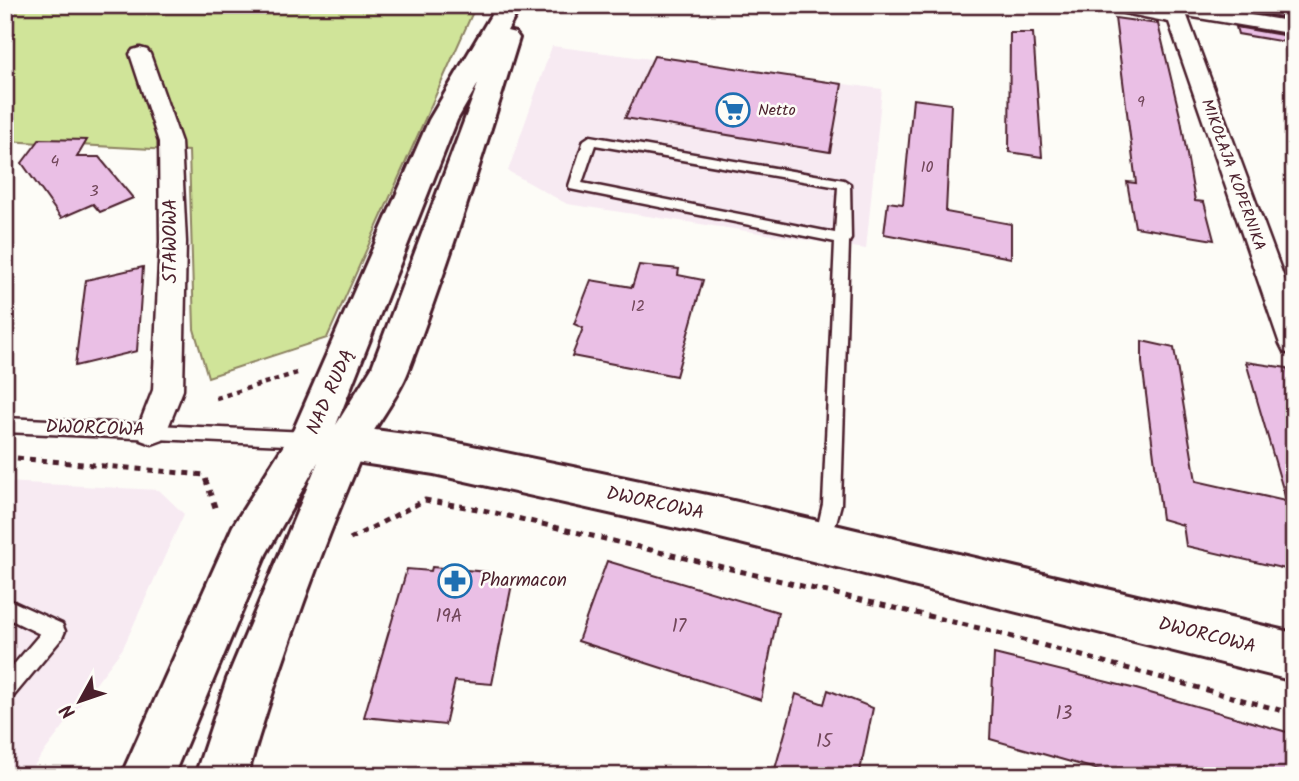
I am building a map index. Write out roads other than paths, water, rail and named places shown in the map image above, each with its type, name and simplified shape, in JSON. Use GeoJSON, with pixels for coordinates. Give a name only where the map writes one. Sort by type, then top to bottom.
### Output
{"type":"FeatureCollection","features":[{"type":"Feature","properties":{"kind":"main road","name":"NAD RUDĄ"},"geometry":{"type":"LineString","coordinates":[[147,776],[249,541],[329,441],[389,372],[471,150],[509,31],[511,5]]}},
{"type":"Feature","properties":{"kind":"main road","name":"NAD RUDĄ"},"geometry":{"type":"LineString","coordinates":[[221,776],[329,441]]}},
{"type":"Feature","properties":{"kind":"main road","name":"DWORCOWA"},"geometry":{"type":"LineString","coordinates":[[329,441],[476,465],[823,543],[1294,657]]}},
{"type":"Feature","properties":{"kind":"street"},"geometry":{"type":"LineString","coordinates":[[1111,5],[1176,11],[1294,28]]}},
{"type":"Feature","properties":{"kind":"street","name":"MIKOŁAJA KOPERNIKA"},"geometry":{"type":"LineString","coordinates":[[1176,11],[1294,344]]}},
{"type":"Feature","properties":{"kind":"street","name":"STAWOWA"},"geometry":{"type":"LineString","coordinates":[[140,54],[170,142],[173,242],[168,390],[152,431]]}},
{"type":"Feature","properties":{"kind":"lane"},"geometry":{"type":"LineString","coordinates":[[823,543],[832,504],[844,239],[844,184],[590,139],[575,186],[844,239]]}},
{"type":"Feature","properties":{"kind":"lane","name":"DWORCOWA"},"geometry":{"type":"LineString","coordinates":[[5,425],[329,441]]}},
{"type":"Feature","properties":{"kind":"lane"},"geometry":{"type":"LineString","coordinates":[[5,607],[55,631],[5,691]]}},
{"type":"Feature","properties":{"kind":"place","name":"Netto"},"geometry":{"type":"Point","coordinates":[733,110]}},
{"type":"Feature","properties":{"kind":"place","name":"Pharmacon"},"geometry":{"type":"Point","coordinates":[455,581]}}]}
